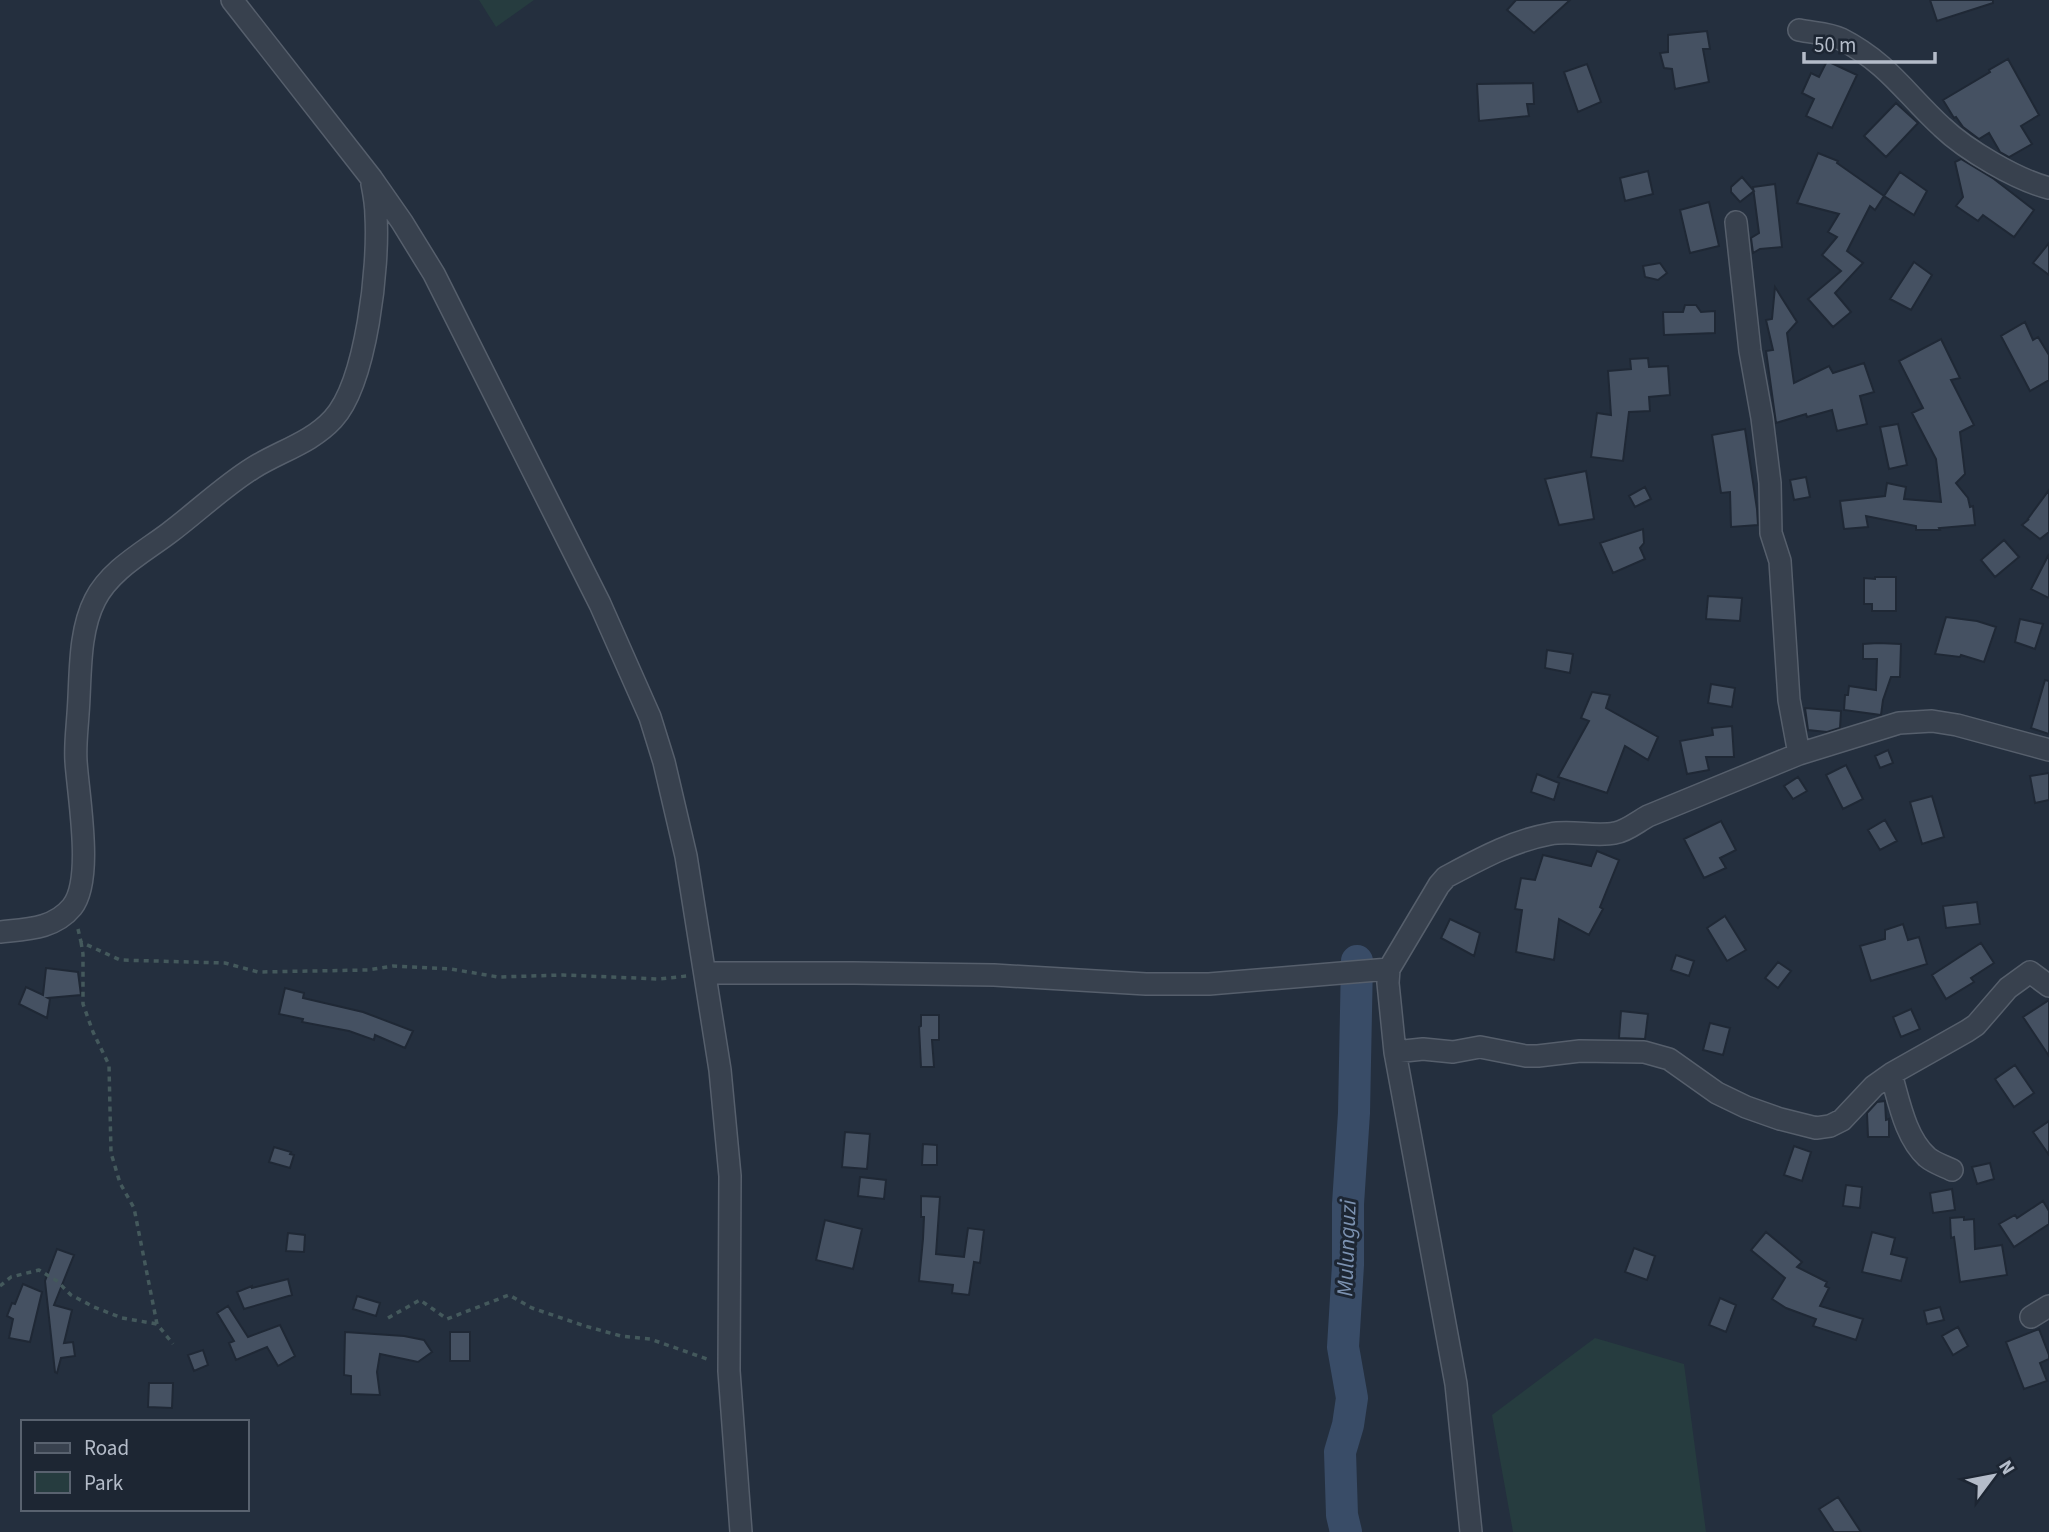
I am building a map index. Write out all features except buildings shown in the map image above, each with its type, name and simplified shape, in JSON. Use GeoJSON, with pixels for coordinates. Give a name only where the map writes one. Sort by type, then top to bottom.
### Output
{"type":"FeatureCollection","features":[{"type":"Feature","properties":{"kind":"street"},"geometry":{"type":"LineString","coordinates":[[232,0],[372,178],[434,274],[594,592],[650,717],[664,762],[686,856],[720,1069],[730,1176],[729,1366],[741,1532]]}},
{"type":"Feature","properties":{"kind":"street"},"geometry":{"type":"LineString","coordinates":[[1800,30],[1838,38],[1870,56],[1898,80],[1943,128],[2000,167],[2035,185],[2049,188]]}},
{"type":"Feature","properties":{"kind":"street"},"geometry":{"type":"LineString","coordinates":[[0,932],[33,928],[57,921],[73,906],[81,888],[83,869],[75,747],[84,638],[91,608],[102,588],[122,568],[249,470],[316,434],[341,410],[351,391],[365,341],[373,296],[376,217],[372,178]]}},
{"type":"Feature","properties":{"kind":"street"},"geometry":{"type":"LineString","coordinates":[[1736,222],[1748,339],[1770,483],[1771,533],[1780,561],[1789,700],[1799,754]]}},
{"type":"Feature","properties":{"kind":"street"},"geometry":{"type":"LineString","coordinates":[[1471,1532],[1457,1384],[1395,1052],[1388,983],[1389,969],[1439,886],[1446,877],[1501,848],[1553,833],[1613,834],[1648,816],[1799,754],[1899,723],[1932,721],[1957,725],[2049,750]]}},
{"type":"Feature","properties":{"kind":"street"},"geometry":{"type":"LineString","coordinates":[[705,972],[994,975],[1146,984],[1209,984],[1389,969]]}},
{"type":"Feature","properties":{"kind":"street"},"geometry":{"type":"LineString","coordinates":[[1395,1052],[1423,1049],[1452,1052],[1480,1047],[1526,1056],[1580,1051],[1644,1052],[1669,1059],[1700,1082],[1745,1107],[1816,1128],[1830,1126],[1842,1120],[1874,1086],[1976,1025],[2008,988],[2030,972],[2049,986]]}},
{"type":"Feature","properties":{"kind":"street"},"geometry":{"type":"LineString","coordinates":[[1891,1074],[1906,1123],[1915,1140],[1927,1156],[1952,1170]]}},
{"type":"Feature","properties":{"kind":"path"},"geometry":{"type":"LineString","coordinates":[[73,906],[83,954],[83,1004],[109,1065],[111,1153],[120,1183],[134,1208],[157,1324],[173,1344]]}},
{"type":"Feature","properties":{"kind":"path"},"geometry":{"type":"LineString","coordinates":[[81,942],[120,960],[225,963],[258,972],[368,970],[393,966],[451,968],[498,977],[563,975],[659,979],[705,972]]}},
{"type":"Feature","properties":{"kind":"path"},"geometry":{"type":"LineString","coordinates":[[0,1286],[11,1277],[39,1270],[57,1281],[71,1296],[94,1307],[122,1318],[157,1324]]}},
{"type":"Feature","properties":{"kind":"path"},"geometry":{"type":"LineString","coordinates":[[388,1318],[420,1300],[447,1319],[509,1295],[532,1308],[585,1326],[621,1336],[650,1339],[729,1366]]}},
{"type":"Feature","properties":{"kind":"green space"},"geometry":{"type":"Polygon","coordinates":[[[479,0],[534,0],[496,27],[479,0]]]}},
{"type":"Feature","properties":{"kind":"green space"},"geometry":{"type":"Polygon","coordinates":[[[1595,1338],[1684,1364],[1706,1532],[1513,1532],[1492,1415],[1595,1338]]]}},
{"type":"Feature","properties":{"kind":"waterway","name":"Mulunguzi"},"geometry":{"type":"LineString","coordinates":[[1346,1532],[1342,1515],[1340,1452],[1352,1398],[1343,1347],[1354,1113],[1357,961]]}}]}
